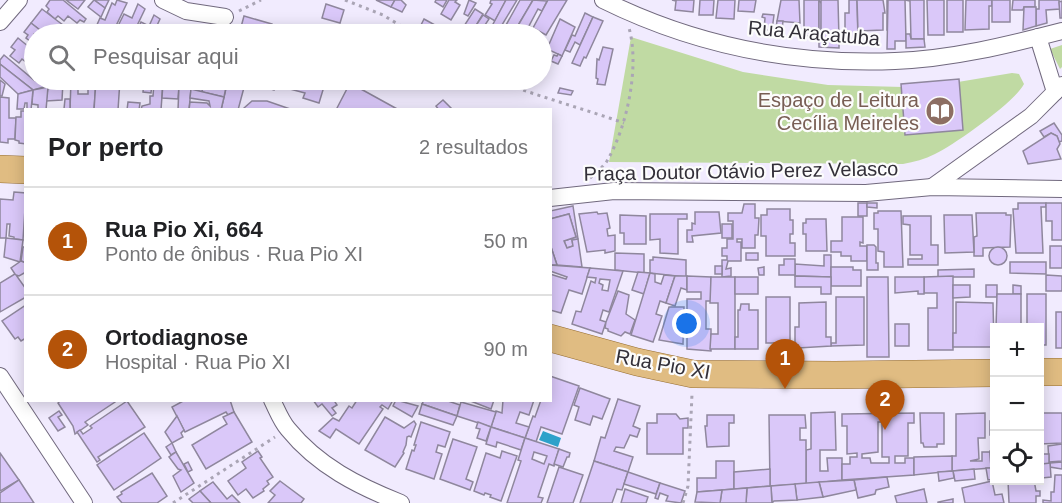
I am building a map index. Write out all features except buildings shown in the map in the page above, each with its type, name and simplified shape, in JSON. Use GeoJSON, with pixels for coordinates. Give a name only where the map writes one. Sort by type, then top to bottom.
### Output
{"type":"FeatureCollection","features":[{"type":"Feature","properties":{"kind":"main road"},"geometry":{"type":"LineString","coordinates":[[0,169],[24,171]]}},
{"type":"Feature","properties":{"kind":"main road","name":"Rua Pio XI"},"geometry":{"type":"LineString","coordinates":[[552,339],[637,362],[693,374],[990,373]]}},
{"type":"Feature","properties":{"kind":"main road"},"geometry":{"type":"LineString","coordinates":[[1044,372],[1062,372]]}},
{"type":"Feature","properties":{"kind":"street"},"geometry":{"type":"LineString","coordinates":[[0,22],[19,0]]}},
{"type":"Feature","properties":{"kind":"street"},"geometry":{"type":"LineString","coordinates":[[163,0],[186,11],[225,17]]}},
{"type":"Feature","properties":{"kind":"street","name":"Rua Araçatuba"},"geometry":{"type":"LineString","coordinates":[[603,0],[622,10],[705,41],[777,55],[840,61],[897,61],[954,55],[1062,31]]}},
{"type":"Feature","properties":{"kind":"street"},"geometry":{"type":"LineString","coordinates":[[932,187],[1031,116],[1058,89],[1038,37]]}},
{"type":"Feature","properties":{"kind":"street","name":"Praça Doutor Otávio Perez Velasco"},"geometry":{"type":"LineString","coordinates":[[552,198],[614,191],[866,193],[932,187],[1062,189]]}},
{"type":"Feature","properties":{"kind":"street"},"geometry":{"type":"LineString","coordinates":[[0,376],[84,503]]}},
{"type":"Feature","properties":{"kind":"street"},"geometry":{"type":"LineString","coordinates":[[273,402],[287,428],[331,468],[361,487],[401,503]]}},
{"type":"Feature","properties":{"kind":"path"},"geometry":{"type":"LineString","coordinates":[[225,17],[261,0]]}},
{"type":"Feature","properties":{"kind":"path"},"geometry":{"type":"LineString","coordinates":[[345,0],[383,15],[398,24]]}},
{"type":"Feature","properties":{"kind":"path"},"geometry":{"type":"LineString","coordinates":[[574,194],[606,162],[624,123],[633,69],[630,32],[622,10]]}},
{"type":"Feature","properties":{"kind":"path"},"geometry":{"type":"LineString","coordinates":[[521,90],[624,123]]}},
{"type":"Feature","properties":{"kind":"path"},"geometry":{"type":"LineString","coordinates":[[683,503],[688,486],[693,374]]}},
{"type":"Feature","properties":{"kind":"path"},"geometry":{"type":"LineString","coordinates":[[173,503],[287,428]]}},
{"type":"Feature","properties":{"kind":"green space"},"geometry":{"type":"Polygon","coordinates":[[[631,37],[743,72],[828,85],[903,87],[946,84],[1012,73],[1019,74],[1024,84],[997,112],[956,142],[931,156],[903,164],[609,162],[631,37]]]}},
{"type":"Feature","properties":{"kind":"green space"},"geometry":{"type":"Polygon","coordinates":[[[1062,45],[1062,67],[1060,69],[1050,49],[1062,45]]]}},
{"type":"Feature","properties":{"kind":"water"},"geometry":{"type":"Polygon","coordinates":[[[543,431],[561,438],[558,447],[539,440],[543,431]]]}},
{"type":"Feature","properties":{"kind":"place","name":"Espaço de Leitura Cecília Meireles"},"geometry":{"type":"Point","coordinates":[940,111]}},
{"type":"Feature","properties":{"kind":"place","name":"Rua Pio Xi, 664"},"geometry":{"type":"Point","coordinates":[785,389]}},
{"type":"Feature","properties":{"kind":"place","name":"Ortodiagnose"},"geometry":{"type":"Point","coordinates":[885,430]}}]}
